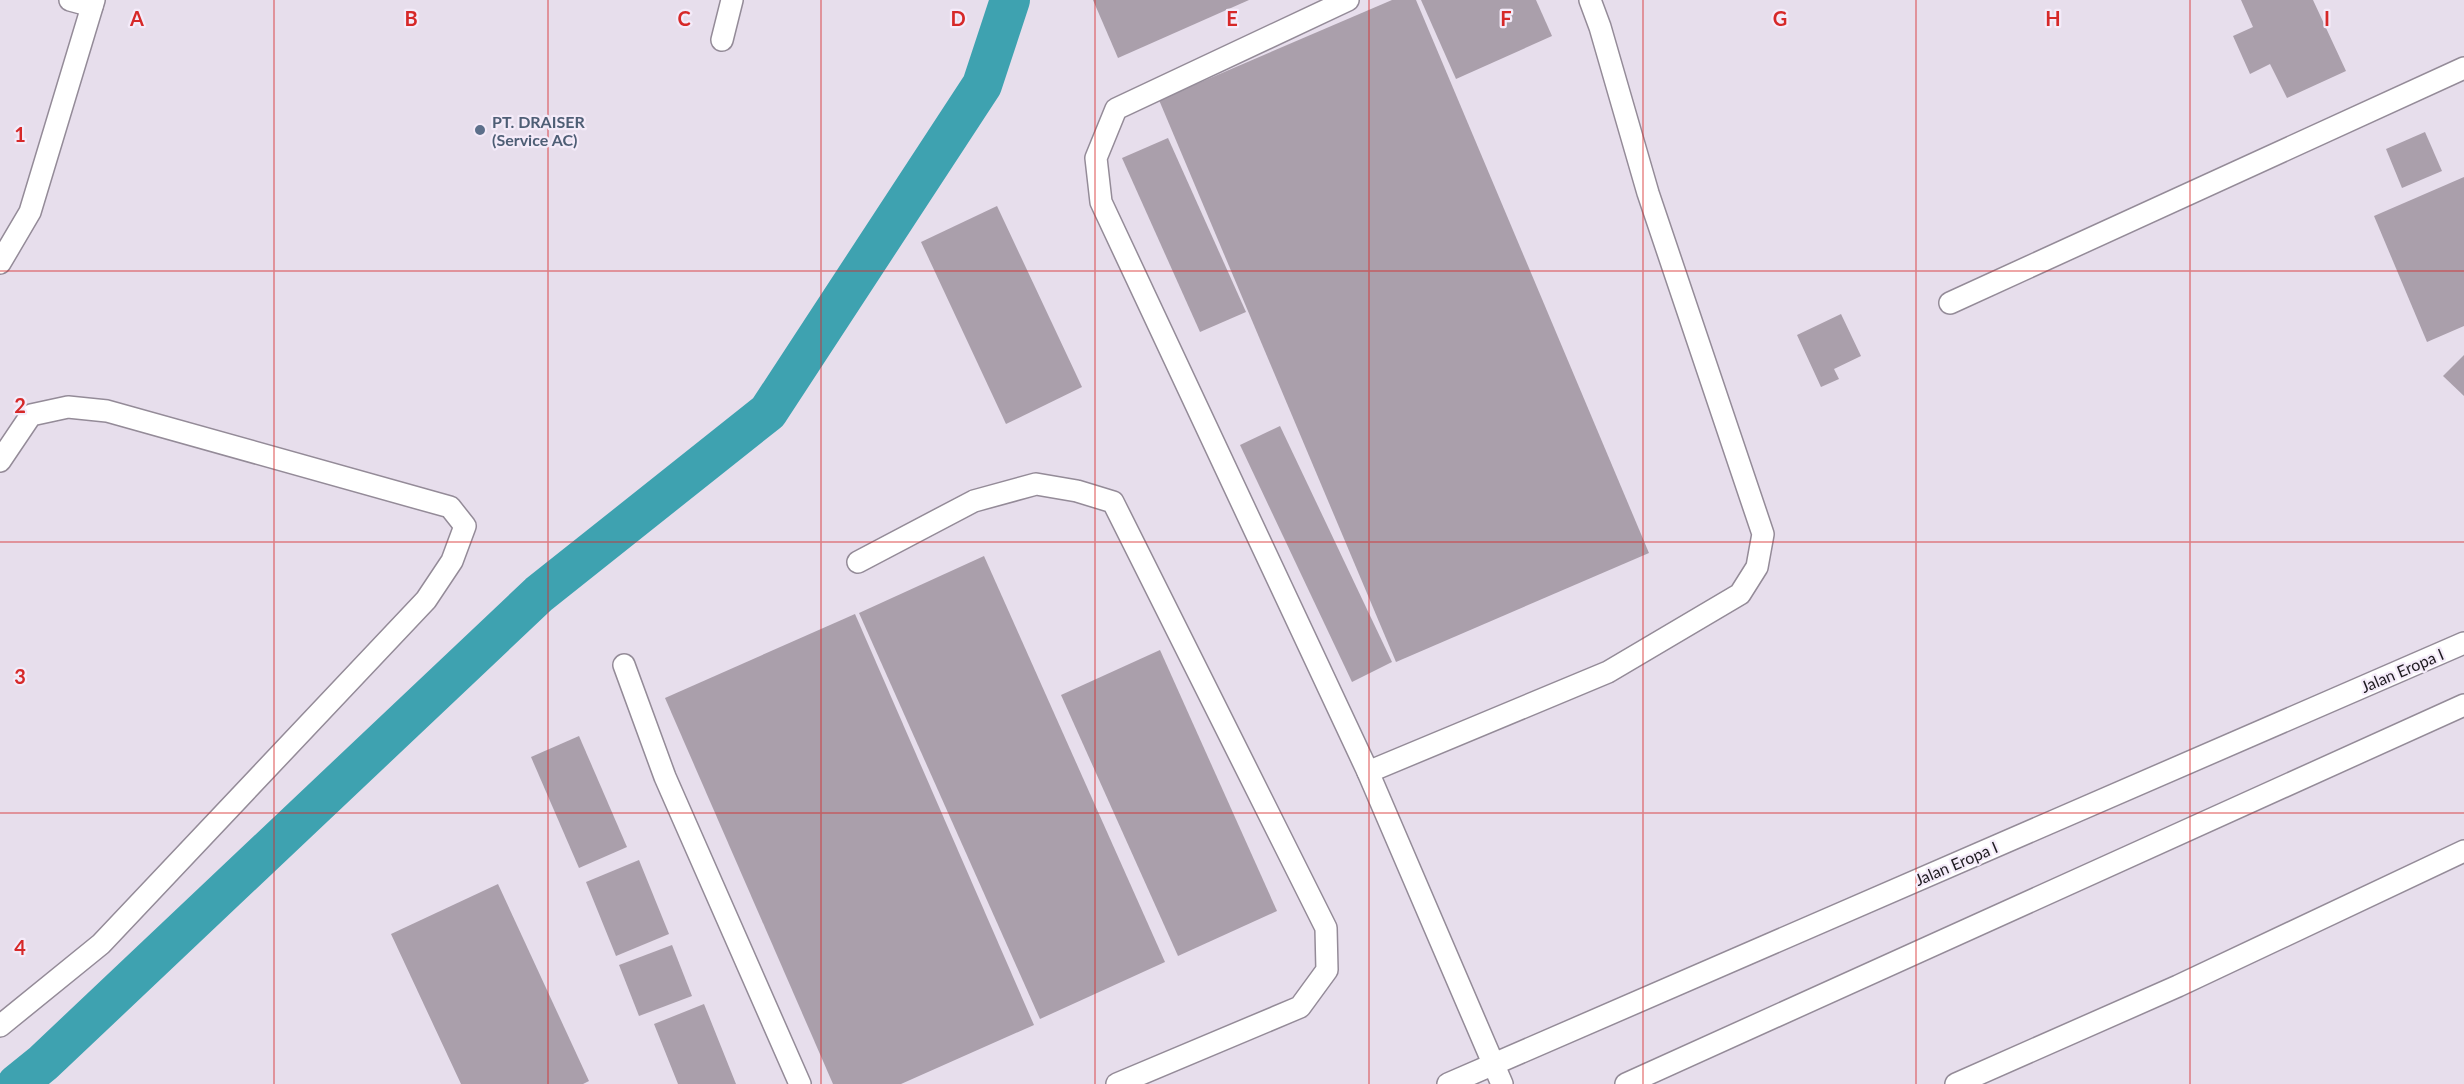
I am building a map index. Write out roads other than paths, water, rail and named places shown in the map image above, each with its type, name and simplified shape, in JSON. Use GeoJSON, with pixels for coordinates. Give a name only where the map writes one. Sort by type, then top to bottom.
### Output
{"type":"FeatureCollection","features":[{"type":"Feature","properties":{"kind":"lane"},"geometry":{"type":"LineString","coordinates":[[0,263],[6,240],[30,212],[93,3],[70,0]]}},
{"type":"Feature","properties":{"kind":"lane"},"geometry":{"type":"LineString","coordinates":[[722,40],[732,0]]}},
{"type":"Feature","properties":{"kind":"lane"},"geometry":{"type":"LineString","coordinates":[[1348,0],[1116,109],[1096,158],[1101,202],[1368,772],[1502,1084]]}},
{"type":"Feature","properties":{"kind":"lane"},"geometry":{"type":"LineString","coordinates":[[1368,772],[1608,672],[1740,594],[1757,567],[1763,534],[1648,193],[1600,27],[1590,0]]}},
{"type":"Feature","properties":{"kind":"lane"},"geometry":{"type":"LineString","coordinates":[[1950,303],[2464,68]]}},
{"type":"Feature","properties":{"kind":"lane"},"geometry":{"type":"LineString","coordinates":[[0,461],[31,415],[68,407],[107,411],[450,507],[465,526],[452,561],[426,600],[101,944],[0,1026]]}},
{"type":"Feature","properties":{"kind":"lane"},"geometry":{"type":"LineString","coordinates":[[858,562],[974,501],[1036,484],[1077,491],[1113,502],[1326,928],[1327,970],[1300,1008],[1117,1084]]}},
{"type":"Feature","properties":{"kind":"lane","name":"Jalan Eropa I"},"geometry":{"type":"LineString","coordinates":[[1448,1084],[2464,643]]}},
{"type":"Feature","properties":{"kind":"lane"},"geometry":{"type":"LineString","coordinates":[[624,665],[665,777],[800,1084]]}},
{"type":"Feature","properties":{"kind":"lane"},"geometry":{"type":"LineString","coordinates":[[1626,1084],[2464,705]]}},
{"type":"Feature","properties":{"kind":"lane"},"geometry":{"type":"LineString","coordinates":[[1956,1084],[2178,986],[2464,851]]}},
{"type":"Feature","properties":{"kind":"waterway"},"geometry":{"type":"LineString","coordinates":[[17,1084],[43,1063],[539,594],[768,412],[982,85],[1010,0]]}},
{"type":"Feature","properties":{"kind":"place","name":"PT. DRAISER (Service AC)"},"geometry":{"type":"Point","coordinates":[480,130]}}]}
